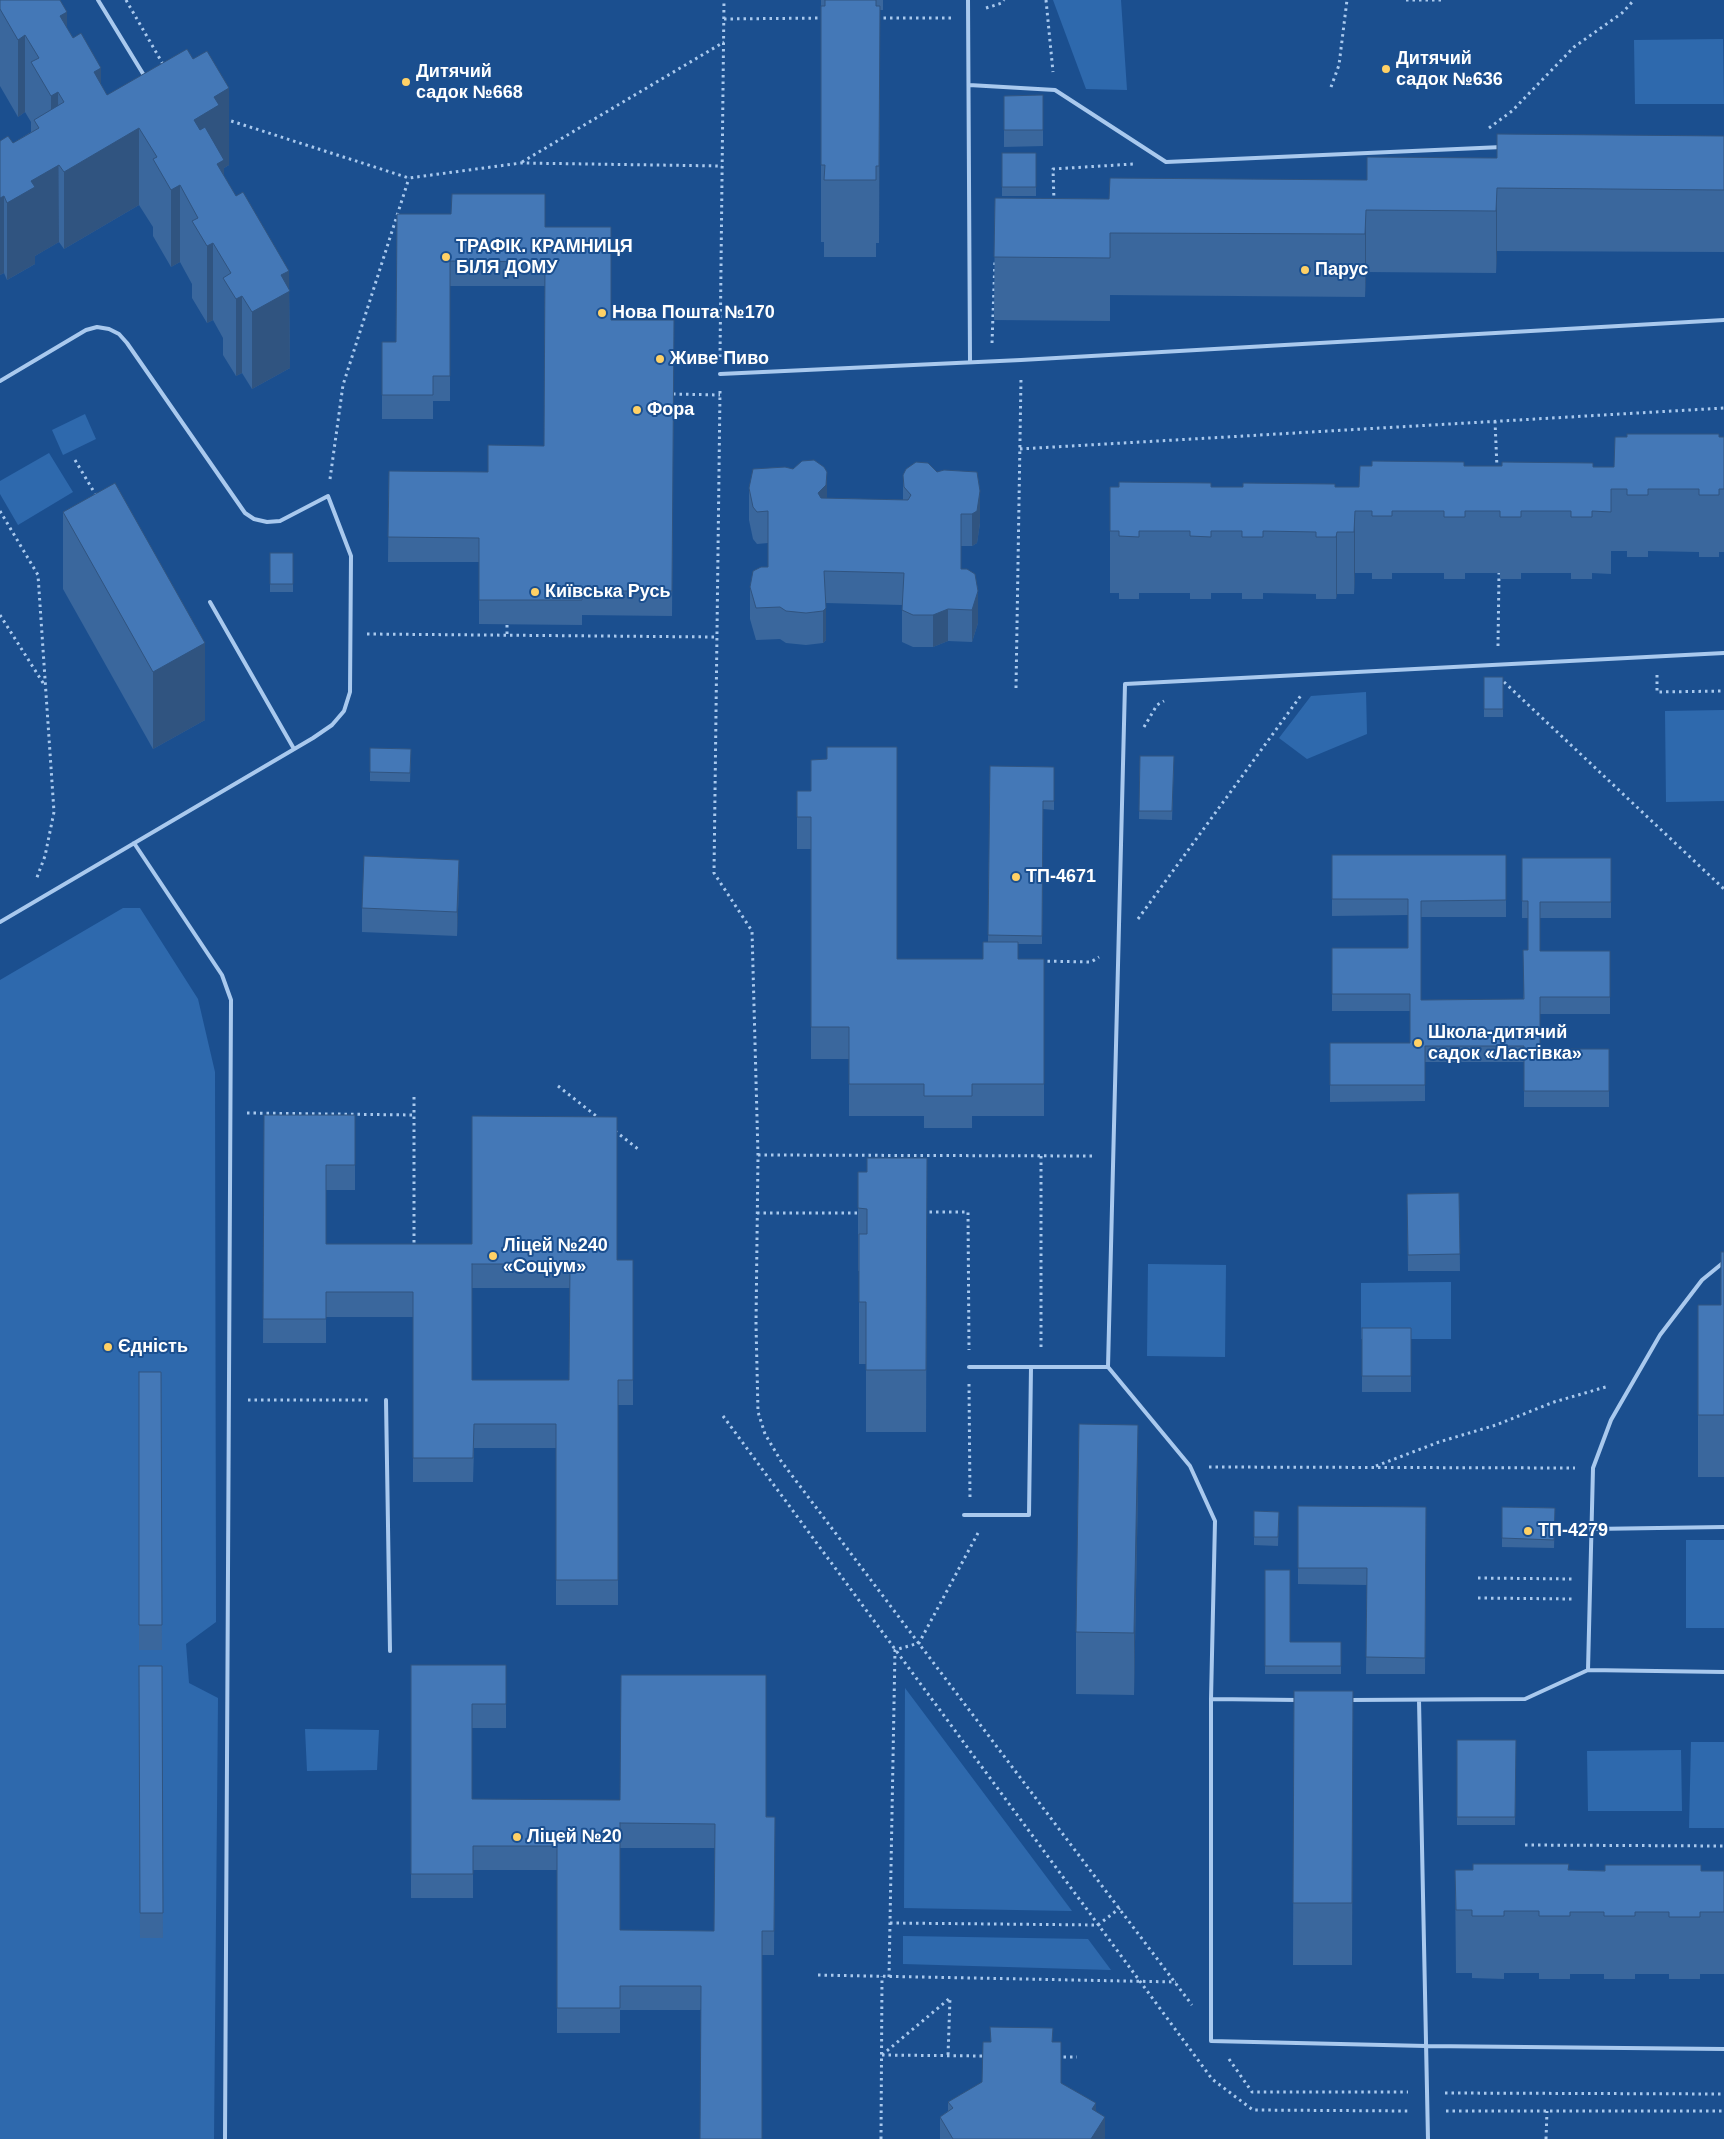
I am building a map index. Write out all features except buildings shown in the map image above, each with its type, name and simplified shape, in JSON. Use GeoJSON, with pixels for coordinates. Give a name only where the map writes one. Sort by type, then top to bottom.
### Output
{"type":"FeatureCollection","features":[{"type":"Feature","properties":{"kind":"lane"},"geometry":{"type":"LineString","coordinates":[[98,0],[146,79]]}},
{"type":"Feature","properties":{"kind":"lane"},"geometry":{"type":"LineString","coordinates":[[968,0],[970,362]]}},
{"type":"Feature","properties":{"kind":"lane"},"geometry":{"type":"LineString","coordinates":[[969,85],[1055,90],[1166,162],[1511,146]]}},
{"type":"Feature","properties":{"kind":"lane"},"geometry":{"type":"LineString","coordinates":[[720,374],[1021,360],[1724,320]]}},
{"type":"Feature","properties":{"kind":"lane"},"geometry":{"type":"LineString","coordinates":[[0,381],[86,330],[109,329],[119,334],[127,343],[245,514],[254,519],[267,522],[280,521],[328,496],[351,556],[350,692],[344,711],[332,725],[0,922]]}},
{"type":"Feature","properties":{"kind":"lane"},"geometry":{"type":"LineString","coordinates":[[210,602],[294,749]]}},
{"type":"Feature","properties":{"kind":"lane"},"geometry":{"type":"LineString","coordinates":[[1724,653],[1125,684],[1108,1367],[1190,1466],[1215,1521],[1211,1699],[1211,2041],[1426,2046],[1724,2048]]}},
{"type":"Feature","properties":{"kind":"lane"},"geometry":{"type":"LineString","coordinates":[[134,843],[222,975],[231,1000],[225,2139]]}},
{"type":"Feature","properties":{"kind":"lane"},"geometry":{"type":"LineString","coordinates":[[1588,1670],[1594,1468],[1611,1420],[1660,1335],[1702,1280],[1724,1262]]}},
{"type":"Feature","properties":{"kind":"lane"},"geometry":{"type":"LineString","coordinates":[[969,1367],[1108,1367]]}},
{"type":"Feature","properties":{"kind":"lane"},"geometry":{"type":"LineString","coordinates":[[964,1515],[1029,1515],[1031,1367]]}},
{"type":"Feature","properties":{"kind":"lane"},"geometry":{"type":"LineString","coordinates":[[386,1400],[390,1651]]}},
{"type":"Feature","properties":{"kind":"lane"},"geometry":{"type":"LineString","coordinates":[[1592,1529],[1724,1527]]}},
{"type":"Feature","properties":{"kind":"lane"},"geometry":{"type":"LineString","coordinates":[[1344,1700],[1524,1699],[1588,1670],[1724,1672]]}},
{"type":"Feature","properties":{"kind":"lane"},"geometry":{"type":"LineString","coordinates":[[1211,1699],[1306,1700]]}},
{"type":"Feature","properties":{"kind":"lane"},"geometry":{"type":"LineString","coordinates":[[1419,1700],[1428,2139]]}},
{"type":"Feature","properties":{"kind":"path"},"geometry":{"type":"LineString","coordinates":[[126,0],[169,74]]}},
{"type":"Feature","properties":{"kind":"path"},"geometry":{"type":"LineString","coordinates":[[724,0],[714,873],[752,931],[758,1155],[758,1412],[765,1434],[781,1461],[1176,1982],[1211,2032]]}},
{"type":"Feature","properties":{"kind":"path"},"geometry":{"type":"LineString","coordinates":[[1046,0],[1055,90]]}},
{"type":"Feature","properties":{"kind":"path"},"geometry":{"type":"LineString","coordinates":[[1331,88],[1339,65],[1347,0]]}},
{"type":"Feature","properties":{"kind":"path"},"geometry":{"type":"LineString","coordinates":[[1406,0],[1446,0]]}},
{"type":"Feature","properties":{"kind":"path"},"geometry":{"type":"LineString","coordinates":[[1463,148],[1512,111],[1574,47],[1622,13],[1634,0]]}},
{"type":"Feature","properties":{"kind":"path"},"geometry":{"type":"LineString","coordinates":[[724,18],[831,18]]}},
{"type":"Feature","properties":{"kind":"path"},"geometry":{"type":"LineString","coordinates":[[870,18],[957,18]]}},
{"type":"Feature","properties":{"kind":"path"},"geometry":{"type":"LineString","coordinates":[[522,163],[724,42]]}},
{"type":"Feature","properties":{"kind":"path"},"geometry":{"type":"LineString","coordinates":[[216,116],[409,178],[522,163],[722,166]]}},
{"type":"Feature","properties":{"kind":"path"},"geometry":{"type":"LineString","coordinates":[[1054,205],[1053,168],[1166,162]]}},
{"type":"Feature","properties":{"kind":"path"},"geometry":{"type":"LineString","coordinates":[[328,496],[343,385],[409,178]]}},
{"type":"Feature","properties":{"kind":"path"},"geometry":{"type":"LineString","coordinates":[[991,361],[995,252]]}},
{"type":"Feature","properties":{"kind":"path"},"geometry":{"type":"LineString","coordinates":[[674,360],[720,360]]}},
{"type":"Feature","properties":{"kind":"path"},"geometry":{"type":"LineString","coordinates":[[1016,688],[1021,360]]}},
{"type":"Feature","properties":{"kind":"path"},"geometry":{"type":"LineString","coordinates":[[674,394],[720,395]]}},
{"type":"Feature","properties":{"kind":"path"},"geometry":{"type":"LineString","coordinates":[[1020,449],[1724,408]]}},
{"type":"Feature","properties":{"kind":"path"},"geometry":{"type":"LineString","coordinates":[[1495,421],[1497,470]]}},
{"type":"Feature","properties":{"kind":"path"},"geometry":{"type":"LineString","coordinates":[[75,460],[100,502]]}},
{"type":"Feature","properties":{"kind":"path"},"geometry":{"type":"LineString","coordinates":[[0,511],[38,575],[54,812],[45,856],[25,907]]}},
{"type":"Feature","properties":{"kind":"path"},"geometry":{"type":"LineString","coordinates":[[1498,573],[1498,677],[1724,889]]}},
{"type":"Feature","properties":{"kind":"path"},"geometry":{"type":"LineString","coordinates":[[0,615],[45,686]]}},
{"type":"Feature","properties":{"kind":"path"},"geometry":{"type":"LineString","coordinates":[[507,625],[507,635]]}},
{"type":"Feature","properties":{"kind":"path"},"geometry":{"type":"LineString","coordinates":[[350,634],[716,638]]}},
{"type":"Feature","properties":{"kind":"path"},"geometry":{"type":"LineString","coordinates":[[1035,961],[1091,962],[1118,948],[1307,687]]}},
{"type":"Feature","properties":{"kind":"path"},"geometry":{"type":"LineString","coordinates":[[558,1086],[602,1120]]}},
{"type":"Feature","properties":{"kind":"path"},"geometry":{"type":"LineString","coordinates":[[414,1097],[414,1249]]}},
{"type":"Feature","properties":{"kind":"path"},"geometry":{"type":"LineString","coordinates":[[247,1113],[414,1115]]}},
{"type":"Feature","properties":{"kind":"path"},"geometry":{"type":"LineString","coordinates":[[609,1126],[638,1149]]}},
{"type":"Feature","properties":{"kind":"path"},"geometry":{"type":"LineString","coordinates":[[758,1155],[1113,1156]]}},
{"type":"Feature","properties":{"kind":"path"},"geometry":{"type":"LineString","coordinates":[[1041,1156],[1041,1367]]}},
{"type":"Feature","properties":{"kind":"path"},"geometry":{"type":"LineString","coordinates":[[920,1212],[968,1212],[970,1515]]}},
{"type":"Feature","properties":{"kind":"path"},"geometry":{"type":"LineString","coordinates":[[757,1214],[862,1213]]}},
{"type":"Feature","properties":{"kind":"path"},"geometry":{"type":"LineString","coordinates":[[1374,1467],[1439,1442],[1496,1425],[1554,1402],[1634,1379]]}},
{"type":"Feature","properties":{"kind":"path"},"geometry":{"type":"LineString","coordinates":[[244,1400],[386,1400]]}},
{"type":"Feature","properties":{"kind":"path"},"geometry":{"type":"LineString","coordinates":[[723,1416],[1212,2079],[1253,2110],[1724,2111]]}},
{"type":"Feature","properties":{"kind":"path"},"geometry":{"type":"LineString","coordinates":[[1206,1459],[1212,1467]]}},
{"type":"Feature","properties":{"kind":"path"},"geometry":{"type":"LineString","coordinates":[[1190,1466],[1594,1468]]}},
{"type":"Feature","properties":{"kind":"path"},"geometry":{"type":"LineString","coordinates":[[895,1650],[919,1643],[988,1515]]}},
{"type":"Feature","properties":{"kind":"path"},"geometry":{"type":"LineString","coordinates":[[1478,1578],[1591,1579]]}},
{"type":"Feature","properties":{"kind":"path"},"geometry":{"type":"LineString","coordinates":[[1478,1598],[1590,1600]]}},
{"type":"Feature","properties":{"kind":"path"},"geometry":{"type":"LineString","coordinates":[[889,1977],[895,1650]]}},
{"type":"Feature","properties":{"kind":"path"},"geometry":{"type":"LineString","coordinates":[[1524,1845],[1724,1846]]}},
{"type":"Feature","properties":{"kind":"path"},"geometry":{"type":"LineString","coordinates":[[890,1923],[1098,1925],[1120,1908]]}},
{"type":"Feature","properties":{"kind":"path"},"geometry":{"type":"LineString","coordinates":[[818,1975],[1176,1982]]}},
{"type":"Feature","properties":{"kind":"path"},"geometry":{"type":"LineString","coordinates":[[881,2139],[882,1976]]}},
{"type":"Feature","properties":{"kind":"path"},"geometry":{"type":"LineString","coordinates":[[882,2056],[950,1998],[948,2056]]}},
{"type":"Feature","properties":{"kind":"path"},"geometry":{"type":"LineString","coordinates":[[1217,2042],[1252,2092],[1724,2094]]}},
{"type":"Feature","properties":{"kind":"path"},"geometry":{"type":"LineString","coordinates":[[882,2056],[987,2056]]}},
{"type":"Feature","properties":{"kind":"path"},"geometry":{"type":"LineString","coordinates":[[1047,2057],[1076,2057]]}},
{"type":"Feature","properties":{"kind":"path"},"geometry":{"type":"LineString","coordinates":[[1546,2139],[1547,2110]]}},
{"type":"Feature","properties":{"kind":"shaded area"},"geometry":{"type":"Polygon","coordinates":[[[1053,0],[1121,0],[1127,90],[1086,89],[1053,0]]]}},
{"type":"Feature","properties":{"kind":"shaded area"},"geometry":{"type":"Polygon","coordinates":[[[1723,39],[1724,104],[1635,104],[1634,40],[1723,39]]]}},
{"type":"Feature","properties":{"kind":"shaded area"},"geometry":{"type":"Polygon","coordinates":[[[85,414],[96,439],[63,455],[52,430],[85,414]]]}},
{"type":"Feature","properties":{"kind":"shaded area"},"geometry":{"type":"Polygon","coordinates":[[[49,453],[73,492],[18,525],[0,494],[0,481],[49,453]]]}},
{"type":"Feature","properties":{"kind":"shaded area"},"geometry":{"type":"Polygon","coordinates":[[[1366,692],[1367,734],[1307,759],[1279,738],[1311,696],[1366,692]]]}},
{"type":"Feature","properties":{"kind":"shaded area"},"geometry":{"type":"Polygon","coordinates":[[[1724,710],[1724,801],[1666,802],[1665,711],[1724,710]]]}},
{"type":"Feature","properties":{"kind":"shaded area","name":"Єдність"},"geometry":{"type":"Polygon","coordinates":[[[123,908],[140,908],[198,999],[215,1072],[216,1622],[186,1644],[189,1683],[218,1698],[214,2139],[0,2139],[0,980],[123,908]]]}},
{"type":"Feature","properties":{"kind":"shaded area"},"geometry":{"type":"Polygon","coordinates":[[[1148,1264],[1226,1265],[1225,1357],[1147,1356],[1148,1264]]]}},
{"type":"Feature","properties":{"kind":"shaded area"},"geometry":{"type":"Polygon","coordinates":[[[1451,1282],[1451,1339],[1361,1339],[1361,1283],[1451,1282]]]}},
{"type":"Feature","properties":{"kind":"shaded area"},"geometry":{"type":"Polygon","coordinates":[[[1686,1540],[1724,1540],[1724,1628],[1686,1628],[1686,1540]]]}},
{"type":"Feature","properties":{"kind":"shaded area"},"geometry":{"type":"Polygon","coordinates":[[[905,1688],[1072,1911],[904,1908],[905,1688]]]}},
{"type":"Feature","properties":{"kind":"shaded area"},"geometry":{"type":"Polygon","coordinates":[[[305,1729],[379,1730],[377,1770],[307,1771],[305,1729]]]}},
{"type":"Feature","properties":{"kind":"shaded area"},"geometry":{"type":"Polygon","coordinates":[[[1691,1742],[1724,1742],[1724,1828],[1689,1828],[1691,1742]]]}},
{"type":"Feature","properties":{"kind":"shaded area"},"geometry":{"type":"Polygon","coordinates":[[[1681,1750],[1682,1811],[1588,1811],[1587,1751],[1681,1750]]]}},
{"type":"Feature","properties":{"kind":"shaded area"},"geometry":{"type":"Polygon","coordinates":[[[903,1936],[1088,1939],[1111,1970],[903,1964],[903,1936]]]}},
{"type":"Feature","properties":{"kind":"place","name":"Дитячий садок №636"},"geometry":{"type":"Point","coordinates":[1386,69]}},
{"type":"Feature","properties":{"kind":"place","name":"Дитячий садок №668"},"geometry":{"type":"Point","coordinates":[406,82]}},
{"type":"Feature","properties":{"kind":"place","name":"ТРАФІК. КРАМНИЦЯ БІЛЯ ДОМУ"},"geometry":{"type":"Point","coordinates":[446,257]}},
{"type":"Feature","properties":{"kind":"place","name":"Парус"},"geometry":{"type":"Point","coordinates":[1305,270]}},
{"type":"Feature","properties":{"kind":"place","name":"Нова Пошта №170"},"geometry":{"type":"Point","coordinates":[602,313]}},
{"type":"Feature","properties":{"kind":"place","name":"Живе Пиво"},"geometry":{"type":"Point","coordinates":[660,359]}},
{"type":"Feature","properties":{"kind":"place","name":"Фора"},"geometry":{"type":"Point","coordinates":[637,410]}},
{"type":"Feature","properties":{"kind":"place","name":"Київська Русь"},"geometry":{"type":"Point","coordinates":[535,592]}},
{"type":"Feature","properties":{"kind":"place","name":"ТП-4671"},"geometry":{"type":"Point","coordinates":[1016,877]}},
{"type":"Feature","properties":{"kind":"place","name":"Школа-дитячий садок «Ластівка»"},"geometry":{"type":"Point","coordinates":[1418,1043]}},
{"type":"Feature","properties":{"kind":"place","name":"Ліцей №240 «Соціум»"},"geometry":{"type":"Point","coordinates":[493,1256]}},
{"type":"Feature","properties":{"kind":"place","name":"Єдність"},"geometry":{"type":"Point","coordinates":[108,1347]}},
{"type":"Feature","properties":{"kind":"place","name":"ТП-4279"},"geometry":{"type":"Point","coordinates":[1528,1531]}},
{"type":"Feature","properties":{"kind":"place","name":"Ліцей №20"},"geometry":{"type":"Point","coordinates":[517,1837]}}]}
